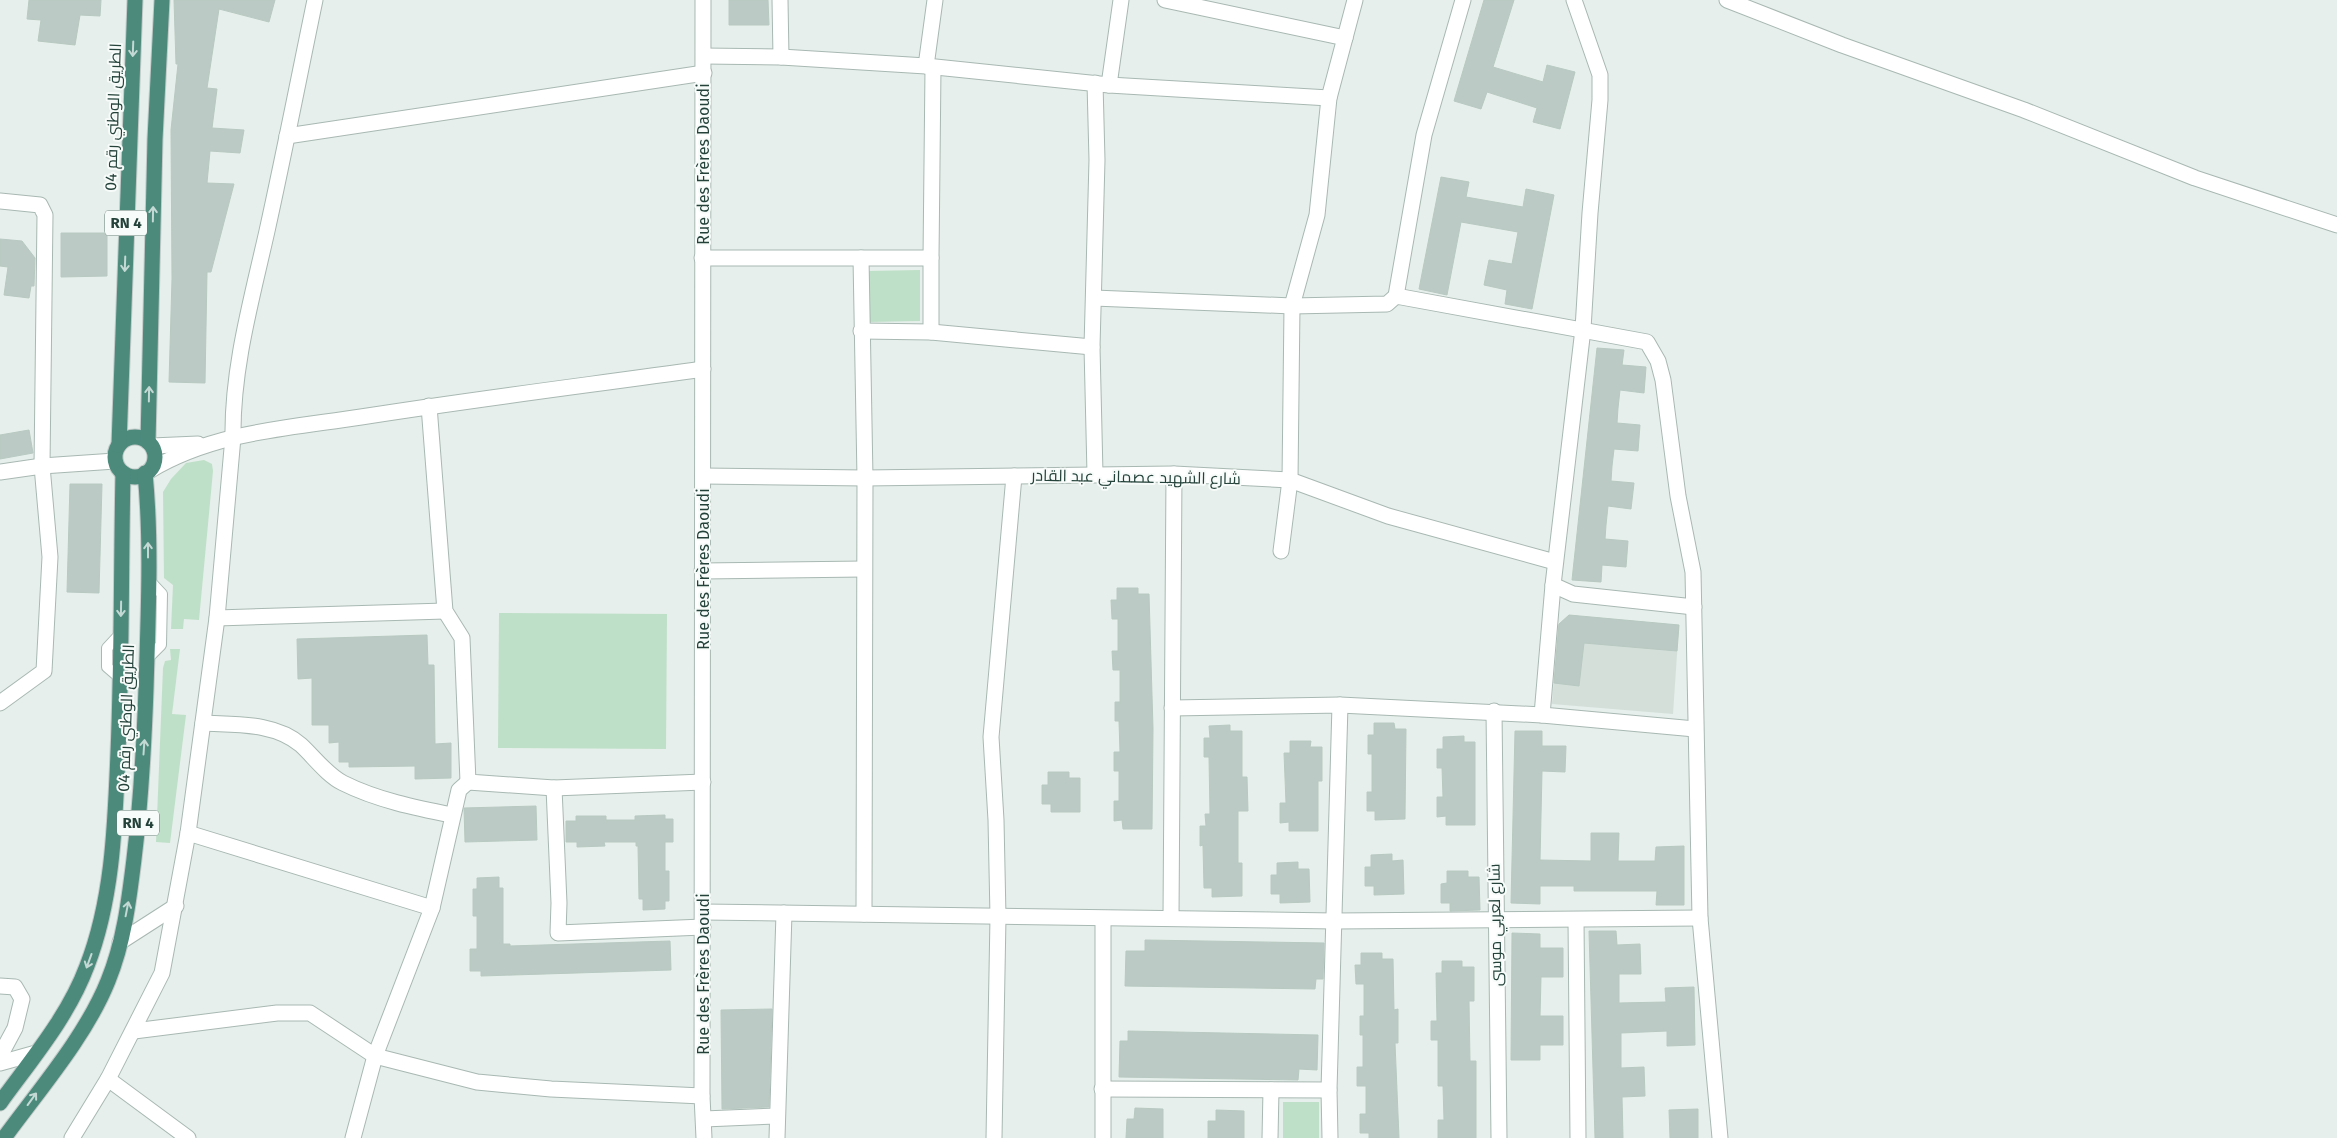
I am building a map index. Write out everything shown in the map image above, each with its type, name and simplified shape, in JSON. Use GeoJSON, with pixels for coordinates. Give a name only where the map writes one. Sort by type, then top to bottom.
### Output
{"type":"FeatureCollection","features":[{"type":"Feature","properties":{"kind":"highway","name":"الطريق الوطني رقم 04"},"geometry":{"type":"LineString","coordinates":[[119,445],[135,0]]}},
{"type":"Feature","properties":{"kind":"highway","name":"RN 4"},"geometry":{"type":"LineString","coordinates":[[150,444],[155,140],[162,0]]}},
{"type":"Feature","properties":{"kind":"highway"},"geometry":{"type":"LineString","coordinates":[[141,438],[150,444],[155,459],[147,472],[130,476],[119,467],[115,452],[125,439],[141,438]]}},
{"type":"Feature","properties":{"kind":"highway","name":"الطريق الوطني رقم 04"},"geometry":{"type":"LineString","coordinates":[[0,1103],[74,995],[97,938],[104,906],[116,808],[121,679],[119,467]]}},
{"type":"Feature","properties":{"kind":"highway","name":"الطريق الوطني رقم 04"},"geometry":{"type":"LineString","coordinates":[[4,1138],[74,1041],[98,1002],[108,982],[120,942],[128,905],[140,810],[147,659],[147,472]]}},
{"type":"Feature","properties":{"kind":"street"},"geometry":{"type":"LineString","coordinates":[[72,1138],[108,1079],[162,973],[176,906],[188,833],[217,618],[233,437],[232,413],[245,330],[315,0]]}},
{"type":"Feature","properties":{"kind":"street","name":"Rue des Frères Daoudi"},"geometry":{"type":"LineString","coordinates":[[702,0],[704,56],[702,258],[704,476],[702,571],[702,1096],[704,1138]]}},
{"type":"Feature","properties":{"kind":"street"},"geometry":{"type":"LineString","coordinates":[[780,0],[781,58]]}},
{"type":"Feature","properties":{"kind":"street"},"geometry":{"type":"LineString","coordinates":[[931,332],[929,67],[935,0]]}},
{"type":"Feature","properties":{"kind":"street"},"geometry":{"type":"LineString","coordinates":[[1095,474],[1092,347],[1097,160],[1102,84],[1121,0]]}},
{"type":"Feature","properties":{"kind":"street"},"geometry":{"type":"LineString","coordinates":[[1165,0],[1344,38]]}},
{"type":"Feature","properties":{"kind":"street"},"geometry":{"type":"LineString","coordinates":[[1281,551],[1290,480],[1292,306],[1317,214],[1329,98],[1355,0]]}},
{"type":"Feature","properties":{"kind":"street"},"geometry":{"type":"LineString","coordinates":[[1094,298],[1292,306],[1386,304],[1396,296],[1424,136],[1463,0]]}},
{"type":"Feature","properties":{"kind":"street"},"geometry":{"type":"LineString","coordinates":[[1542,715],[1555,562],[1583,329],[1600,75],[1574,0]]}},
{"type":"Feature","properties":{"kind":"street"},"geometry":{"type":"LineString","coordinates":[[1727,0],[1842,46],[2024,110],[2194,178],[2337,225]]}},
{"type":"Feature","properties":{"kind":"street"},"geometry":{"type":"LineString","coordinates":[[704,56],[781,58],[929,67],[1102,84],[1329,98]]}},
{"type":"Feature","properties":{"kind":"street"},"geometry":{"type":"LineString","coordinates":[[287,136],[704,73]]}},
{"type":"Feature","properties":{"kind":"street"},"geometry":{"type":"LineString","coordinates":[[0,201],[40,205],[45,216],[42,466],[50,557],[44,671],[0,703]]}},
{"type":"Feature","properties":{"kind":"street"},"geometry":{"type":"LineString","coordinates":[[702,258],[931,258]]}},
{"type":"Feature","properties":{"kind":"street"},"geometry":{"type":"LineString","coordinates":[[861,258],[865,478],[864,914]]}},
{"type":"Feature","properties":{"kind":"street"},"geometry":{"type":"LineString","coordinates":[[1396,296],[1646,342],[1658,361],[1663,380],[1678,496],[1693,572],[1694,729],[1700,918],[1720,1138]]}},
{"type":"Feature","properties":{"kind":"street"},"geometry":{"type":"LineString","coordinates":[[861,331],[931,332],[1092,347]]}},
{"type":"Feature","properties":{"kind":"street"},"geometry":{"type":"LineString","coordinates":[[147,472],[162,463],[207,444],[233,437],[429,406],[703,369]]}},
{"type":"Feature","properties":{"kind":"street"},"geometry":{"type":"LineString","coordinates":[[429,406],[445,611],[462,638],[468,782]]}},
{"type":"Feature","properties":{"kind":"street"},"geometry":{"type":"LineString","coordinates":[[150,444],[207,444]]}},
{"type":"Feature","properties":{"kind":"street"},"geometry":{"type":"LineString","coordinates":[[0,472],[42,466],[119,467]]}},
{"type":"Feature","properties":{"kind":"street"},"geometry":{"type":"LineString","coordinates":[[1171,918],[1174,474]]}},
{"type":"Feature","properties":{"kind":"street","name":"شارع الشهيد عصماني عبد القادر"},"geometry":{"type":"LineString","coordinates":[[704,476],[865,478],[1174,474],[1290,480],[1388,516],[1555,562]]}},
{"type":"Feature","properties":{"kind":"street"},"geometry":{"type":"LineString","coordinates":[[994,1138],[998,917],[996,820],[991,737],[1014,476]]}},
{"type":"Feature","properties":{"kind":"street"},"geometry":{"type":"LineString","coordinates":[[702,571],[864,569]]}},
{"type":"Feature","properties":{"kind":"street"},"geometry":{"type":"LineString","coordinates":[[1553,585],[1573,594],[1694,608]]}},
{"type":"Feature","properties":{"kind":"street"},"geometry":{"type":"LineString","coordinates":[[217,618],[445,611]]}},
{"type":"Feature","properties":{"kind":"street"},"geometry":{"type":"LineString","coordinates":[[1172,708],[1340,706],[1494,712],[1694,729]]}},
{"type":"Feature","properties":{"kind":"street"},"geometry":{"type":"LineString","coordinates":[[1330,1138],[1329,1090],[1340,706]]}},
{"type":"Feature","properties":{"kind":"street","name":"شارع لعربي موسى"},"geometry":{"type":"LineString","coordinates":[[1494,712],[1499,1138]]}},
{"type":"Feature","properties":{"kind":"street"},"geometry":{"type":"LineString","coordinates":[[203,723],[262,727],[281,733],[299,743],[334,777],[343,783],[404,805],[452,815]]}},
{"type":"Feature","properties":{"kind":"street"},"geometry":{"type":"LineString","coordinates":[[353,1138],[375,1056],[432,908],[459,790],[468,782],[554,788],[703,782]]}},
{"type":"Feature","properties":{"kind":"street"},"geometry":{"type":"LineString","coordinates":[[554,788],[559,903],[558,933],[784,913],[1335,921],[1700,918]]}},
{"type":"Feature","properties":{"kind":"street"},"geometry":{"type":"LineString","coordinates":[[188,833],[432,908]]}},
{"type":"Feature","properties":{"kind":"street"},"geometry":{"type":"LineString","coordinates":[[120,942],[176,906]]}},
{"type":"Feature","properties":{"kind":"street"},"geometry":{"type":"LineString","coordinates":[[777,1138],[784,913]]}},
{"type":"Feature","properties":{"kind":"street"},"geometry":{"type":"LineString","coordinates":[[1103,1138],[1104,919]]}},
{"type":"Feature","properties":{"kind":"street"},"geometry":{"type":"LineString","coordinates":[[1576,920],[1578,1138]]}},
{"type":"Feature","properties":{"kind":"street"},"geometry":{"type":"LineString","coordinates":[[0,986],[15,987],[22,999],[15,1028],[0,1056]]}},
{"type":"Feature","properties":{"kind":"street"},"geometry":{"type":"LineString","coordinates":[[134,1031],[277,1013],[310,1014],[375,1056],[477,1082],[551,1089],[702,1096]]}},
{"type":"Feature","properties":{"kind":"street"},"geometry":{"type":"LineString","coordinates":[[0,1063],[36,1053]]}},
{"type":"Feature","properties":{"kind":"street"},"geometry":{"type":"LineString","coordinates":[[108,1079],[188,1138]]}},
{"type":"Feature","properties":{"kind":"street"},"geometry":{"type":"LineString","coordinates":[[1102,1089],[1329,1090]]}},
{"type":"Feature","properties":{"kind":"street"},"geometry":{"type":"LineString","coordinates":[[1270,1138],[1271,1090]]}},
{"type":"Feature","properties":{"kind":"street"},"geometry":{"type":"LineString","coordinates":[[704,1119],[778,1116]]}},
{"type":"Feature","properties":{"kind":"shaded area"},"geometry":{"type":"Polygon","coordinates":[[[1569,615],[1679,625],[1673,714],[1552,704],[1558,625],[1569,615]]]}},
{"type":"Feature","properties":{"kind":"green space"},"geometry":{"type":"Polygon","coordinates":[[[920,270],[920,321],[868,322],[867,271],[920,270]]]}},
{"type":"Feature","properties":{"kind":"green space"},"geometry":{"type":"Polygon","coordinates":[[[204,460],[212,464],[213,471],[199,620],[184,619],[183,629],[171,629],[173,585],[164,578],[163,492],[171,479],[186,463],[204,460]]]}},
{"type":"Feature","properties":{"kind":"green space"},"geometry":{"type":"Polygon","coordinates":[[[499,613],[667,614],[666,749],[498,748],[499,613]]]}},
{"type":"Feature","properties":{"kind":"green space"},"geometry":{"type":"Polygon","coordinates":[[[170,649],[180,649],[172,714],[186,715],[170,843],[156,842],[163,668],[165,661],[171,660],[170,649]]]}},
{"type":"Feature","properties":{"kind":"green space"},"geometry":{"type":"Polygon","coordinates":[[[1283,1102],[1319,1102],[1319,1138],[1283,1138],[1283,1102]]]}},
{"type":"Feature","properties":{"kind":"building"},"geometry":{"type":"Polygon","coordinates":[[[29,0],[101,0],[100,16],[80,15],[75,45],[38,41],[41,20],[27,19],[29,0]]]}},
{"type":"Feature","properties":{"kind":"building"},"geometry":{"type":"Polygon","coordinates":[[[174,0],[275,0],[269,22],[219,9],[207,88],[217,89],[212,128],[244,130],[240,153],[210,151],[207,183],[234,184],[211,272],[207,272],[205,383],[169,382],[172,279],[171,130],[178,64],[176,64],[174,0]]]}},
{"type":"Feature","properties":{"kind":"building"},"geometry":{"type":"Polygon","coordinates":[[[729,0],[768,0],[769,25],[729,25],[729,0]]]}},
{"type":"Feature","properties":{"kind":"building"},"geometry":{"type":"Polygon","coordinates":[[[1484,0],[1514,0],[1493,67],[1543,82],[1547,65],[1575,72],[1560,129],[1533,122],[1537,108],[1487,92],[1481,109],[1454,101],[1484,0]]]}},
{"type":"Feature","properties":{"kind":"building"},"geometry":{"type":"Polygon","coordinates":[[[1441,177],[1469,182],[1466,197],[1523,207],[1526,189],[1554,195],[1532,309],[1505,304],[1507,290],[1484,285],[1489,260],[1512,264],[1518,232],[1461,222],[1447,295],[1419,289],[1441,177]]]}},
{"type":"Feature","properties":{"kind":"building"},"geometry":{"type":"Polygon","coordinates":[[[61,233],[107,233],[107,276],[61,277],[61,233]]]}},
{"type":"Feature","properties":{"kind":"building"},"geometry":{"type":"Polygon","coordinates":[[[0,239],[22,241],[35,258],[34,286],[31,286],[29,298],[4,295],[8,267],[0,266],[0,239]]]}},
{"type":"Feature","properties":{"kind":"building"},"geometry":{"type":"Polygon","coordinates":[[[1597,348],[1624,350],[1622,365],[1646,367],[1644,393],[1620,390],[1618,408],[1617,423],[1640,425],[1638,451],[1614,449],[1612,466],[1611,481],[1634,483],[1631,509],[1608,506],[1606,525],[1605,539],[1628,541],[1626,567],[1602,565],[1601,582],[1572,580],[1597,348]]]}},
{"type":"Feature","properties":{"kind":"building"},"geometry":{"type":"Polygon","coordinates":[[[29,430],[33,453],[0,459],[0,435],[29,430]]]}},
{"type":"Feature","properties":{"kind":"building"},"geometry":{"type":"Polygon","coordinates":[[[70,484],[102,484],[99,593],[67,592],[70,484]]]}},
{"type":"Feature","properties":{"kind":"building"},"geometry":{"type":"Polygon","coordinates":[[[1117,588],[1138,588],[1138,594],[1149,594],[1153,729],[1152,829],[1123,829],[1122,820],[1114,821],[1114,801],[1119,801],[1119,771],[1114,771],[1114,752],[1120,752],[1119,721],[1115,721],[1115,702],[1120,702],[1120,670],[1113,670],[1112,651],[1118,651],[1118,619],[1112,619],[1111,600],[1117,600],[1117,588]]]}},
{"type":"Feature","properties":{"kind":"building"},"geometry":{"type":"Polygon","coordinates":[[[1569,615],[1679,625],[1677,651],[1584,643],[1579,686],[1554,683],[1559,624],[1569,615]]]}},
{"type":"Feature","properties":{"kind":"building"},"geometry":{"type":"Polygon","coordinates":[[[427,635],[428,665],[434,665],[435,744],[451,743],[451,778],[415,779],[415,766],[349,767],[349,762],[339,762],[339,742],[329,743],[329,725],[312,725],[312,678],[298,679],[297,639],[427,635]]]}},
{"type":"Feature","properties":{"kind":"building"},"geometry":{"type":"Polygon","coordinates":[[[1374,723],[1394,723],[1395,729],[1406,729],[1405,819],[1375,820],[1375,811],[1367,811],[1367,792],[1372,792],[1372,754],[1368,754],[1368,735],[1374,735],[1374,723]]]}},
{"type":"Feature","properties":{"kind":"building"},"geometry":{"type":"Polygon","coordinates":[[[1230,725],[1230,731],[1242,731],[1242,777],[1247,777],[1248,811],[1238,811],[1238,863],[1242,863],[1242,896],[1212,897],[1212,888],[1204,888],[1203,845],[1200,846],[1200,826],[1206,826],[1205,814],[1210,814],[1209,757],[1204,757],[1204,738],[1210,738],[1209,726],[1230,725]]]}},
{"type":"Feature","properties":{"kind":"building"},"geometry":{"type":"Polygon","coordinates":[[[1515,731],[1542,731],[1542,746],[1566,746],[1565,772],[1542,771],[1540,860],[1591,861],[1591,833],[1619,833],[1618,861],[1655,861],[1656,847],[1684,846],[1684,905],[1656,905],[1657,891],[1574,891],[1574,886],[1540,886],[1540,904],[1511,903],[1515,731]]]}},
{"type":"Feature","properties":{"kind":"building"},"geometry":{"type":"Polygon","coordinates":[[[1464,736],[1464,742],[1475,742],[1475,825],[1446,825],[1446,816],[1437,817],[1437,797],[1443,797],[1442,768],[1437,768],[1437,749],[1443,749],[1443,737],[1464,736]]]}},
{"type":"Feature","properties":{"kind":"building"},"geometry":{"type":"Polygon","coordinates":[[[1290,741],[1311,741],[1310,747],[1322,747],[1322,781],[1318,781],[1318,831],[1289,831],[1289,822],[1280,823],[1280,803],[1286,803],[1284,753],[1290,753],[1290,741]]]}},
{"type":"Feature","properties":{"kind":"building"},"geometry":{"type":"Polygon","coordinates":[[[1048,772],[1069,772],[1069,778],[1080,778],[1080,812],[1051,812],[1051,804],[1042,804],[1042,785],[1048,785],[1048,772]]]}},
{"type":"Feature","properties":{"kind":"building"},"geometry":{"type":"Polygon","coordinates":[[[536,806],[537,840],[465,842],[464,808],[536,806]]]}},
{"type":"Feature","properties":{"kind":"building"},"geometry":{"type":"Polygon","coordinates":[[[665,815],[665,819],[673,819],[673,842],[665,842],[665,871],[669,871],[669,901],[665,901],[665,909],[643,910],[643,899],[639,899],[638,846],[636,846],[636,842],[604,842],[605,846],[577,847],[577,842],[566,842],[566,821],[576,821],[576,816],[606,816],[606,820],[635,820],[635,816],[665,815]]]}},
{"type":"Feature","properties":{"kind":"building"},"geometry":{"type":"Polygon","coordinates":[[[1392,854],[1392,861],[1403,860],[1404,894],[1374,895],[1374,886],[1365,886],[1365,867],[1371,867],[1371,855],[1392,854]]]}},
{"type":"Feature","properties":{"kind":"building"},"geometry":{"type":"Polygon","coordinates":[[[1298,862],[1298,869],[1309,869],[1310,902],[1280,903],[1280,894],[1271,894],[1271,875],[1277,875],[1277,863],[1298,862]]]}},
{"type":"Feature","properties":{"kind":"building"},"geometry":{"type":"Polygon","coordinates":[[[1447,871],[1468,871],[1468,877],[1479,877],[1480,910],[1450,911],[1450,903],[1441,903],[1441,884],[1447,883],[1447,871]]]}},
{"type":"Feature","properties":{"kind":"building"},"geometry":{"type":"Polygon","coordinates":[[[499,877],[499,888],[503,888],[503,944],[510,944],[510,946],[670,941],[671,970],[481,976],[481,971],[470,971],[470,949],[477,949],[477,916],[473,916],[473,889],[477,889],[477,878],[499,877]]]}},
{"type":"Feature","properties":{"kind":"building"},"geometry":{"type":"Polygon","coordinates":[[[1589,931],[1616,931],[1617,945],[1640,944],[1641,974],[1619,974],[1619,1003],[1666,1002],[1665,988],[1694,987],[1695,1045],[1667,1046],[1667,1031],[1621,1033],[1621,1068],[1644,1067],[1645,1096],[1622,1097],[1623,1138],[1595,1138],[1589,931]]]}},
{"type":"Feature","properties":{"kind":"building"},"geometry":{"type":"Polygon","coordinates":[[[1512,933],[1540,934],[1540,948],[1563,948],[1563,977],[1541,977],[1540,1016],[1563,1016],[1563,1045],[1540,1045],[1540,1060],[1511,1060],[1512,933]]]}},
{"type":"Feature","properties":{"kind":"building"},"geometry":{"type":"Polygon","coordinates":[[[1145,940],[1324,943],[1323,979],[1316,979],[1315,989],[1125,986],[1126,951],[1145,951],[1145,940]]]}},
{"type":"Feature","properties":{"kind":"building"},"geometry":{"type":"Polygon","coordinates":[[[1361,953],[1382,953],[1382,959],[1393,959],[1394,1010],[1398,1009],[1398,1043],[1395,1043],[1399,1138],[1369,1138],[1369,1133],[1360,1133],[1360,1114],[1366,1114],[1366,1086],[1357,1086],[1357,1067],[1363,1067],[1363,1035],[1360,1035],[1360,1016],[1364,1016],[1364,984],[1356,984],[1355,965],[1361,965],[1361,953]]]}},
{"type":"Feature","properties":{"kind":"building"},"geometry":{"type":"Polygon","coordinates":[[[1442,961],[1462,961],[1462,967],[1474,967],[1474,1001],[1469,1001],[1470,1061],[1476,1061],[1476,1138],[1438,1138],[1438,1120],[1444,1120],[1443,1086],[1438,1086],[1438,1040],[1431,1040],[1431,1021],[1437,1021],[1436,973],[1442,973],[1442,961]]]}},
{"type":"Feature","properties":{"kind":"building"},"geometry":{"type":"Polygon","coordinates":[[[772,1009],[769,1107],[722,1109],[721,1010],[772,1009]]]}},
{"type":"Feature","properties":{"kind":"building"},"geometry":{"type":"Polygon","coordinates":[[[1128,1031],[1318,1035],[1317,1070],[1299,1069],[1298,1080],[1119,1077],[1120,1041],[1128,1041],[1128,1031]]]}},
{"type":"Feature","properties":{"kind":"building"},"geometry":{"type":"Polygon","coordinates":[[[1135,1108],[1163,1109],[1163,1138],[1126,1138],[1127,1119],[1134,1119],[1135,1108]]]}},
{"type":"Feature","properties":{"kind":"building"},"geometry":{"type":"Polygon","coordinates":[[[1698,1109],[1698,1138],[1670,1138],[1669,1110],[1698,1109]]]}},
{"type":"Feature","properties":{"kind":"building"},"geometry":{"type":"Polygon","coordinates":[[[1216,1110],[1244,1111],[1244,1138],[1208,1138],[1208,1121],[1216,1121],[1216,1110]]]}}]}
